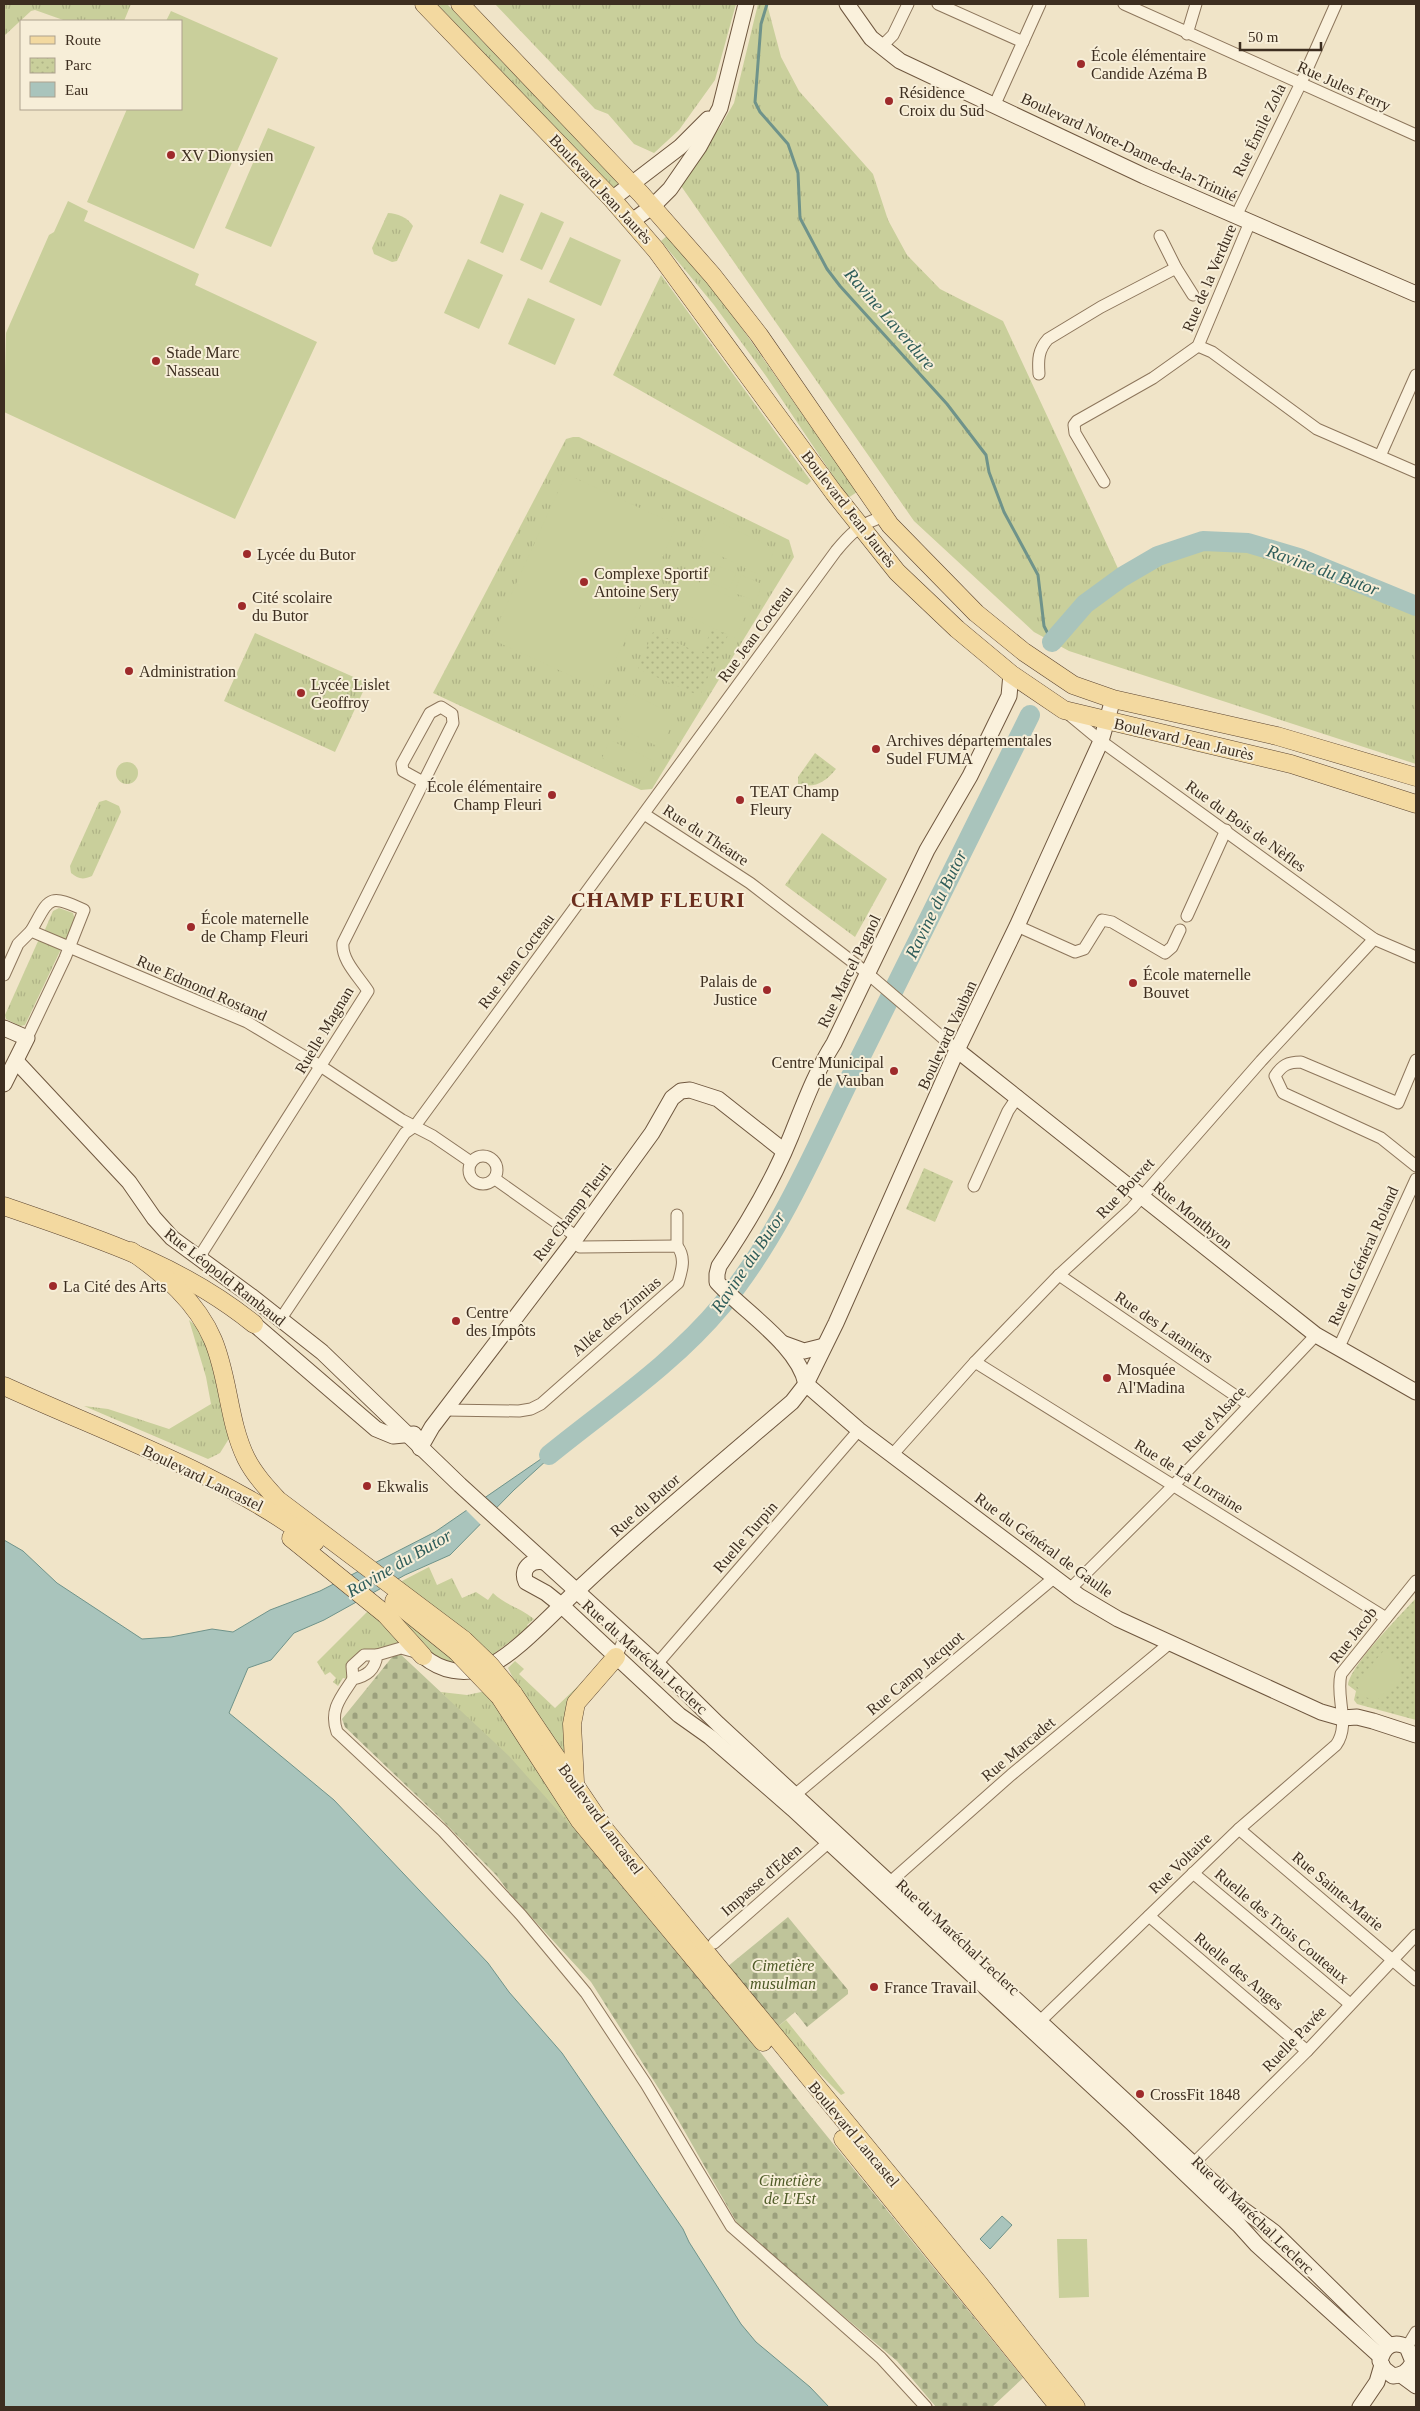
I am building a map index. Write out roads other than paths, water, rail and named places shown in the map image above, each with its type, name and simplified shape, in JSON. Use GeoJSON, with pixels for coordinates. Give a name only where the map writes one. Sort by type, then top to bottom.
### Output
{"type":"FeatureCollection","features":[{"type":"Feature","properties":{"kind":"main road","name":"Boulevard Jean Jaurès"},"geometry":{"type":"LineString","coordinates":[[424,4],[632,221],[700,307],[860,527],[897,572],[957,630],[1011,674],[1064,710],[1291,764],[1416,804]]}},
{"type":"Feature","properties":{"kind":"main road","name":"Boulevard Jean Jaurès"},"geometry":{"type":"LineString","coordinates":[[460,4],[653,206],[713,276],[759,335],[883,517],[976,613],[1030,656],[1073,685],[1113,699],[1277,736],[1416,777]]}},
{"type":"Feature","properties":{"kind":"main road"},"geometry":{"type":"LineString","coordinates":[[1011,674],[1019,666],[1025,666],[1056,684],[1073,685]]}},
{"type":"Feature","properties":{"kind":"main road"},"geometry":{"type":"LineString","coordinates":[[4,1206],[131,1251],[193,1282],[234,1308],[254,1324]]}},
{"type":"Feature","properties":{"kind":"main road","name":"Boulevard Lancastel"},"geometry":{"type":"LineString","coordinates":[[131,1251],[176,1287],[204,1324],[220,1360],[237,1436],[246,1458],[260,1480],[311,1539],[402,1606],[490,1665],[580,1821],[1055,2399],[1076,2407]]}},
{"type":"Feature","properties":{"kind":"main road","name":"Boulevard Lancastel"},"geometry":{"type":"LineString","coordinates":[[4,1386],[180,1464],[264,1518],[311,1539],[396,1588],[460,1646]]}},
{"type":"Feature","properties":{"kind":"main road"},"geometry":{"type":"LineString","coordinates":[[311,1539],[386,1614],[423,1656]]}},
{"type":"Feature","properties":{"kind":"main road"},"geometry":{"type":"LineString","coordinates":[[575,1785],[572,1724],[576,1703],[616,1657]]}},
{"type":"Feature","properties":{"kind":"main road","name":"Boulevard Lancastel"},"geometry":{"type":"LineString","coordinates":[[506,1695],[575,1785],[606,1831],[632,1864],[980,2285],[1055,2399]]}},
{"type":"Feature","properties":{"kind":"main road"},"geometry":{"type":"LineString","coordinates":[[1055,2399],[1083,2407]]}},
{"type":"Feature","properties":{"kind":"street"},"geometry":{"type":"LineString","coordinates":[[632,221],[653,206],[670,189],[699,147],[720,108],[746,4]]}},
{"type":"Feature","properties":{"kind":"street","name":"Boulevard Notre-Dame-de-la-Trinité"},"geometry":{"type":"LineString","coordinates":[[847,4],[871,38],[900,61],[995,104],[1144,176],[1416,294]]}},
{"type":"Feature","properties":{"kind":"street"},"geometry":{"type":"LineString","coordinates":[[881,47],[893,35],[908,4]]}},
{"type":"Feature","properties":{"kind":"street"},"geometry":{"type":"LineString","coordinates":[[938,4],[1023,42]]}},
{"type":"Feature","properties":{"kind":"street"},"geometry":{"type":"LineString","coordinates":[[995,104],[1040,4]]}},
{"type":"Feature","properties":{"kind":"street","name":"Rue Jules Ferry"},"geometry":{"type":"LineString","coordinates":[[1124,4],[1187,34],[1416,135]]}},
{"type":"Feature","properties":{"kind":"street"},"geometry":{"type":"LineString","coordinates":[[1187,34],[1196,4]]}},
{"type":"Feature","properties":{"kind":"street","name":"Rue Émile Zola"},"geometry":{"type":"LineString","coordinates":[[1236,216],[1300,84],[1333,5]]}},
{"type":"Feature","properties":{"kind":"street"},"geometry":{"type":"LineString","coordinates":[[612,199],[680,147],[720,108]]}},
{"type":"Feature","properties":{"kind":"street","name":"Rue de la Verdure"},"geometry":{"type":"LineString","coordinates":[[1198,346],[1250,222]]}},
{"type":"Feature","properties":{"kind":"street"},"geometry":{"type":"LineString","coordinates":[[1160,236],[1176,268],[1193,295]]}},
{"type":"Feature","properties":{"kind":"street"},"geometry":{"type":"LineString","coordinates":[[1039,374],[1038,358],[1041,346],[1048,339],[1101,307],[1176,268]]}},
{"type":"Feature","properties":{"kind":"street"},"geometry":{"type":"LineString","coordinates":[[1104,482],[1075,433],[1074,425],[1076,421],[1152,378],[1198,346],[1212,352],[1317,428],[1416,472]]}},
{"type":"Feature","properties":{"kind":"street"},"geometry":{"type":"LineString","coordinates":[[1380,456],[1416,375]]}},
{"type":"Feature","properties":{"kind":"street","name":"Rue Jean Cocteau"},"geometry":{"type":"LineString","coordinates":[[280,1320],[405,1133],[415,1126],[836,551],[850,534],[866,522],[883,517]]}},
{"type":"Feature","properties":{"kind":"street","name":"Rue Marcel Pagnol"},"geometry":{"type":"LineString","coordinates":[[718,1282],[719,1266],[749,1223],[791,1136],[801,1107],[821,1063],[871,976],[927,850],[966,784],[1005,705],[1009,696],[1011,674]]}},
{"type":"Feature","properties":{"kind":"street","name":"Boulevard Vauban"},"geometry":{"type":"LineString","coordinates":[[806,1384],[958,1050],[1018,926],[1101,741],[1113,699]]}},
{"type":"Feature","properties":{"kind":"street","name":"Ruelle Magnan"},"geometry":{"type":"LineString","coordinates":[[198,1259],[322,1067],[368,991],[342,951],[343,943],[453,723],[452,714],[441,707],[430,713],[402,764],[403,771],[423,782]]}},
{"type":"Feature","properties":{"kind":"street","name":"Rue du Bois de Nèfles"},"geometry":{"type":"LineString","coordinates":[[1064,710],[1101,741],[1374,939],[1416,956]]}},
{"type":"Feature","properties":{"kind":"street","name":"Rue du Théatre"},"geometry":{"type":"LineString","coordinates":[[644,814],[750,883],[871,976],[958,1050]]}},
{"type":"Feature","properties":{"kind":"street"},"geometry":{"type":"LineString","coordinates":[[1186,916],[1226,830]]}},
{"type":"Feature","properties":{"kind":"street"},"geometry":{"type":"LineString","coordinates":[[4,975],[18,944],[31,931],[47,904],[53,900],[60,899],[84,910],[69,948],[5,1080]]}},
{"type":"Feature","properties":{"kind":"street"},"geometry":{"type":"LineString","coordinates":[[1018,926],[1075,952],[1084,949],[1102,920],[1112,922],[1165,953],[1172,947],[1180,930]]}},
{"type":"Feature","properties":{"kind":"street","name":"Rue Edmond Rostand"},"geometry":{"type":"LineString","coordinates":[[31,931],[247,1022],[433,1136],[470,1162]]}},
{"type":"Feature","properties":{"kind":"street","name":"Rue Bouvet"},"geometry":{"type":"LineString","coordinates":[[893,1454],[975,1362],[1059,1275],[1142,1196],[1261,1061],[1374,939]]}},
{"type":"Feature","properties":{"kind":"street"},"geometry":{"type":"LineString","coordinates":[[4,1028],[27,1038]]}},
{"type":"Feature","properties":{"kind":"street","name":"Rue Monthyon"},"geometry":{"type":"LineString","coordinates":[[958,1050],[1316,1335],[1416,1392]]}},
{"type":"Feature","properties":{"kind":"street","name":"Rue Léopold Rambaud"},"geometry":{"type":"LineString","coordinates":[[16,1060],[129,1182],[160,1227],[198,1259],[322,1352],[420,1448],[512,1534]]}},
{"type":"Feature","properties":{"kind":"street"},"geometry":{"type":"LineString","coordinates":[[1416,1060],[1398,1103],[1301,1062],[1291,1062],[1282,1066],[1275,1076],[1283,1093],[1382,1138],[1416,1166]]}},
{"type":"Feature","properties":{"kind":"street","name":"Rue Champ Fleuri"},"geometry":{"type":"LineString","coordinates":[[420,1448],[432,1427],[575,1240],[652,1133],[672,1098],[681,1092],[690,1090],[718,1099],[784,1151]]}},
{"type":"Feature","properties":{"kind":"street"},"geometry":{"type":"LineString","coordinates":[[974,1186],[1008,1111],[1018,1096]]}},
{"type":"Feature","properties":{"kind":"street","name":"Rue Champ Fleuri"},"geometry":{"type":"LineString","coordinates":[[762,1132],[776,1136],[791,1136]]}},
{"type":"Feature","properties":{"kind":"street"},"geometry":{"type":"LineString","coordinates":[[480,1156],[490,1157],[498,1167],[495,1178],[485,1184],[474,1181],[470,1176],[470,1162],[480,1156]]}},
{"type":"Feature","properties":{"kind":"street"},"geometry":{"type":"LineString","coordinates":[[495,1178],[575,1240],[580,1247],[677,1246]]}},
{"type":"Feature","properties":{"kind":"street","name":"Rue du Général Roland"},"geometry":{"type":"LineString","coordinates":[[1339,1347],[1416,1179]]}},
{"type":"Feature","properties":{"kind":"street","name":"Allée des Zinnias"},"geometry":{"type":"LineString","coordinates":[[445,1410],[520,1410],[530,1409],[541,1404],[678,1283],[683,1259],[677,1246],[677,1216]]}},
{"type":"Feature","properties":{"kind":"street","name":"Rue des Lataniers"},"geometry":{"type":"LineString","coordinates":[[1059,1275],[1250,1405]]}},
{"type":"Feature","properties":{"kind":"street","name":"Rue du Général de Gaulle"},"geometry":{"type":"LineString","coordinates":[[718,1282],[744,1310],[782,1343],[804,1375],[806,1384],[859,1430],[893,1454],[1034,1564],[1104,1612],[1321,1712],[1342,1718],[1357,1717],[1416,1735]]}},
{"type":"Feature","properties":{"kind":"street","name":"Rue Léopold Rambaud"},"geometry":{"type":"LineString","coordinates":[[254,1324],[376,1429],[394,1436],[408,1435]]}},
{"type":"Feature","properties":{"kind":"street","name":"Rue d'Alsace"},"geometry":{"type":"LineString","coordinates":[[1070,1589],[1173,1486],[1316,1335]]}},
{"type":"Feature","properties":{"kind":"street","name":"Rue du Général de Gaulle"},"geometry":{"type":"LineString","coordinates":[[782,1343],[804,1350],[824,1346]]}},
{"type":"Feature","properties":{"kind":"street","name":"Rue de La Lorraine"},"geometry":{"type":"LineString","coordinates":[[975,1362],[1386,1618]]}},
{"type":"Feature","properties":{"kind":"street","name":"Rue du Butor"},"geometry":{"type":"LineString","coordinates":[[423,1656],[433,1665],[467,1672],[487,1667],[509,1653],[575,1592],[792,1402],[806,1384]]}},
{"type":"Feature","properties":{"kind":"street"},"geometry":{"type":"LineString","coordinates":[[408,1435],[432,1427]]}},
{"type":"Feature","properties":{"kind":"street","name":"Ruelle Turpin"},"geometry":{"type":"LineString","coordinates":[[657,1664],[859,1430]]}},
{"type":"Feature","properties":{"kind":"street","name":"Rue du Maréchal Leclerc"},"geometry":{"type":"LineString","coordinates":[[512,1534],[657,1664],[718,1724],[796,1794],[1226,2212],[1257,2245],[1384,2356]]}},
{"type":"Feature","properties":{"kind":"street","name":"Rue du Maréchal Leclerc"},"geometry":{"type":"LineString","coordinates":[[544,1562],[536,1560],[531,1562],[524,1577],[526,1582],[546,1593],[561,1605],[679,1714],[710,1737],[1251,2217],[1274,2232],[1384,2356],[1397,2375],[1416,2386]]}},
{"type":"Feature","properties":{"kind":"street","name":"Rue Camp Jacquot"},"geometry":{"type":"LineString","coordinates":[[796,1794],[1055,1577]]}},
{"type":"Feature","properties":{"kind":"street","name":"Rue Jacob"},"geometry":{"type":"LineString","coordinates":[[1342,1718],[1338,1691],[1341,1674],[1416,1581]]}},
{"type":"Feature","properties":{"kind":"street"},"geometry":{"type":"LineString","coordinates":[[616,1657],[625,1637]]}},
{"type":"Feature","properties":{"kind":"street","name":"Rue Marcadet"},"geometry":{"type":"LineString","coordinates":[[889,1883],[1011,1775],[1170,1643]]}},
{"type":"Feature","properties":{"kind":"street"},"geometry":{"type":"LineString","coordinates":[[353,1680],[352,1666],[364,1655],[377,1655],[401,1648],[423,1656]]}},
{"type":"Feature","properties":{"kind":"street"},"geometry":{"type":"LineString","coordinates":[[377,1655],[376,1665],[365,1677],[353,1680],[337,1702],[334,1712],[337,1732],[443,1831],[521,1915],[586,1993],[646,2084],[731,2226],[881,2358],[926,2407]]}},
{"type":"Feature","properties":{"kind":"street","name":"Rue Voltaire"},"geometry":{"type":"LineString","coordinates":[[1035,2026],[1239,1829],[1336,1745],[1343,1728],[1342,1718]]}},
{"type":"Feature","properties":{"kind":"street","name":"Rue Sainte-Marie"},"geometry":{"type":"LineString","coordinates":[[1239,1829],[1393,1958],[1416,1980]]}},
{"type":"Feature","properties":{"kind":"street","name":"Impasse d'Eden"},"geometry":{"type":"LineString","coordinates":[[714,1943],[829,1842]]}},
{"type":"Feature","properties":{"kind":"street","name":"Ruelle des Trois Couteaux"},"geometry":{"type":"LineString","coordinates":[[1193,1873],[1350,2004]]}},
{"type":"Feature","properties":{"kind":"street","name":"Ruelle des Anges"},"geometry":{"type":"LineString","coordinates":[[1149,1916],[1307,2051]]}},
{"type":"Feature","properties":{"kind":"street","name":"Ruelle Pavée"},"geometry":{"type":"LineString","coordinates":[[1193,2164],[1307,2051],[1416,1935]]}},
{"type":"Feature","properties":{"kind":"street"},"geometry":{"type":"LineString","coordinates":[[1407,2347],[1416,2332]]}},
{"type":"Feature","properties":{"kind":"street"},"geometry":{"type":"LineString","coordinates":[[1398,2344],[1407,2347],[1414,2366],[1408,2371],[1397,2375],[1361,2407],[1377,2382],[1384,2356],[1398,2344]]}},
{"type":"Feature","properties":{"kind":"water"},"geometry":{"type":"Polygon","coordinates":[[[570,1439],[514,1490],[450,1555],[405,1575],[324,1620],[294,1633],[271,1660],[248,1668],[229,1713],[334,1800],[488,1963],[509,1992],[562,2053],[683,2229],[689,2242],[741,2324],[756,2342],[810,2387],[829,2407],[4,2407],[4,1540],[23,1551],[57,1583],[142,1639],[171,1637],[212,1629],[233,1632],[270,1610],[320,1591],[435,1532],[570,1439]]]}},
{"type":"Feature","properties":{"kind":"water"},"geometry":{"type":"Polygon","coordinates":[[[1002,2216],[1012,2225],[990,2249],[980,2239],[1002,2216]]]}},
{"type":"Feature","properties":{"kind":"waterway","name":"Ravine Laverdure"},"geometry":{"type":"LineString","coordinates":[[767,4],[761,24],[755,102],[760,112],[788,144],[798,173],[800,218],[827,269],[840,286],[947,404],[986,455],[989,472],[1004,512],[1038,575],[1044,626],[1052,642]]}},
{"type":"Feature","properties":{"kind":"waterway","name":"Ravine du Butor"},"geometry":{"type":"LineString","coordinates":[[1052,642],[1085,604],[1122,577],[1158,556],[1203,541],[1248,543],[1299,558],[1416,606]]}},
{"type":"Feature","properties":{"kind":"waterway","name":"Ravine du Butor"},"geometry":{"type":"LineString","coordinates":[[549,1455],[683,1347],[722,1305],[762,1250],[796,1190],[1030,715]]}},
{"type":"Feature","properties":{"kind":"place","name":"École élémentaire Candide Azéma B"},"geometry":{"type":"Point","coordinates":[1081,64]}},
{"type":"Feature","properties":{"kind":"place","name":"Résidence Croix du Sud"},"geometry":{"type":"Point","coordinates":[889,101]}},
{"type":"Feature","properties":{"kind":"place","name":"XV Dionysien"},"geometry":{"type":"Point","coordinates":[171,155]}},
{"type":"Feature","properties":{"kind":"place","name":"Stade Marc Nasseau"},"geometry":{"type":"Point","coordinates":[156,361]}},
{"type":"Feature","properties":{"kind":"place","name":"Lycée du Butor"},"geometry":{"type":"Point","coordinates":[247,554]}},
{"type":"Feature","properties":{"kind":"place","name":"Complexe Sportif Antoine Sery"},"geometry":{"type":"Point","coordinates":[584,582]}},
{"type":"Feature","properties":{"kind":"place","name":"Cité scolaire du Butor"},"geometry":{"type":"Point","coordinates":[242,606]}},
{"type":"Feature","properties":{"kind":"place","name":"Administration"},"geometry":{"type":"Point","coordinates":[129,671]}},
{"type":"Feature","properties":{"kind":"place","name":"Lycée Lislet Geoffroy"},"geometry":{"type":"Point","coordinates":[301,693]}},
{"type":"Feature","properties":{"kind":"place","name":"Archives départementales Sudel FUMA"},"geometry":{"type":"Point","coordinates":[876,749]}},
{"type":"Feature","properties":{"kind":"place","name":"École élémentaire Champ Fleuri"},"geometry":{"type":"Point","coordinates":[552,795]}},
{"type":"Feature","properties":{"kind":"place","name":"TEAT Champ Fleury"},"geometry":{"type":"Point","coordinates":[740,800]}},
{"type":"Feature","properties":{"kind":"place","name":"École maternelle de Champ Fleuri"},"geometry":{"type":"Point","coordinates":[191,927]}},
{"type":"Feature","properties":{"kind":"place","name":"École maternelle Bouvet"},"geometry":{"type":"Point","coordinates":[1133,983]}},
{"type":"Feature","properties":{"kind":"place","name":"Palais de Justice"},"geometry":{"type":"Point","coordinates":[767,990]}},
{"type":"Feature","properties":{"kind":"place","name":"Centre Municipal de Vauban"},"geometry":{"type":"Point","coordinates":[894,1071]}},
{"type":"Feature","properties":{"kind":"place","name":"La Cité des Arts"},"geometry":{"type":"Point","coordinates":[53,1286]}},
{"type":"Feature","properties":{"kind":"place","name":"Centre des Impôts"},"geometry":{"type":"Point","coordinates":[456,1321]}},
{"type":"Feature","properties":{"kind":"place","name":"Mosquée Al'Madina"},"geometry":{"type":"Point","coordinates":[1107,1378]}},
{"type":"Feature","properties":{"kind":"place","name":"Ekwalis"},"geometry":{"type":"Point","coordinates":[367,1486]}},
{"type":"Feature","properties":{"kind":"place","name":"France Travail"},"geometry":{"type":"Point","coordinates":[874,1987]}},
{"type":"Feature","properties":{"kind":"place","name":"CrossFit 1848"},"geometry":{"type":"Point","coordinates":[1140,2094]}},
{"type":"Feature","properties":{"kind":"district","name":"CHAMP FLEURI"},"geometry":{"type":"Point","coordinates":[658,900]}},
{"type":"Feature","properties":{"kind":"park label","name":"Cimetière musulman"},"geometry":{"type":"Point","coordinates":[783,1974]}},
{"type":"Feature","properties":{"kind":"park label","name":"Cimetière de L'Est"},"geometry":{"type":"Point","coordinates":[790,2189]}}]}
